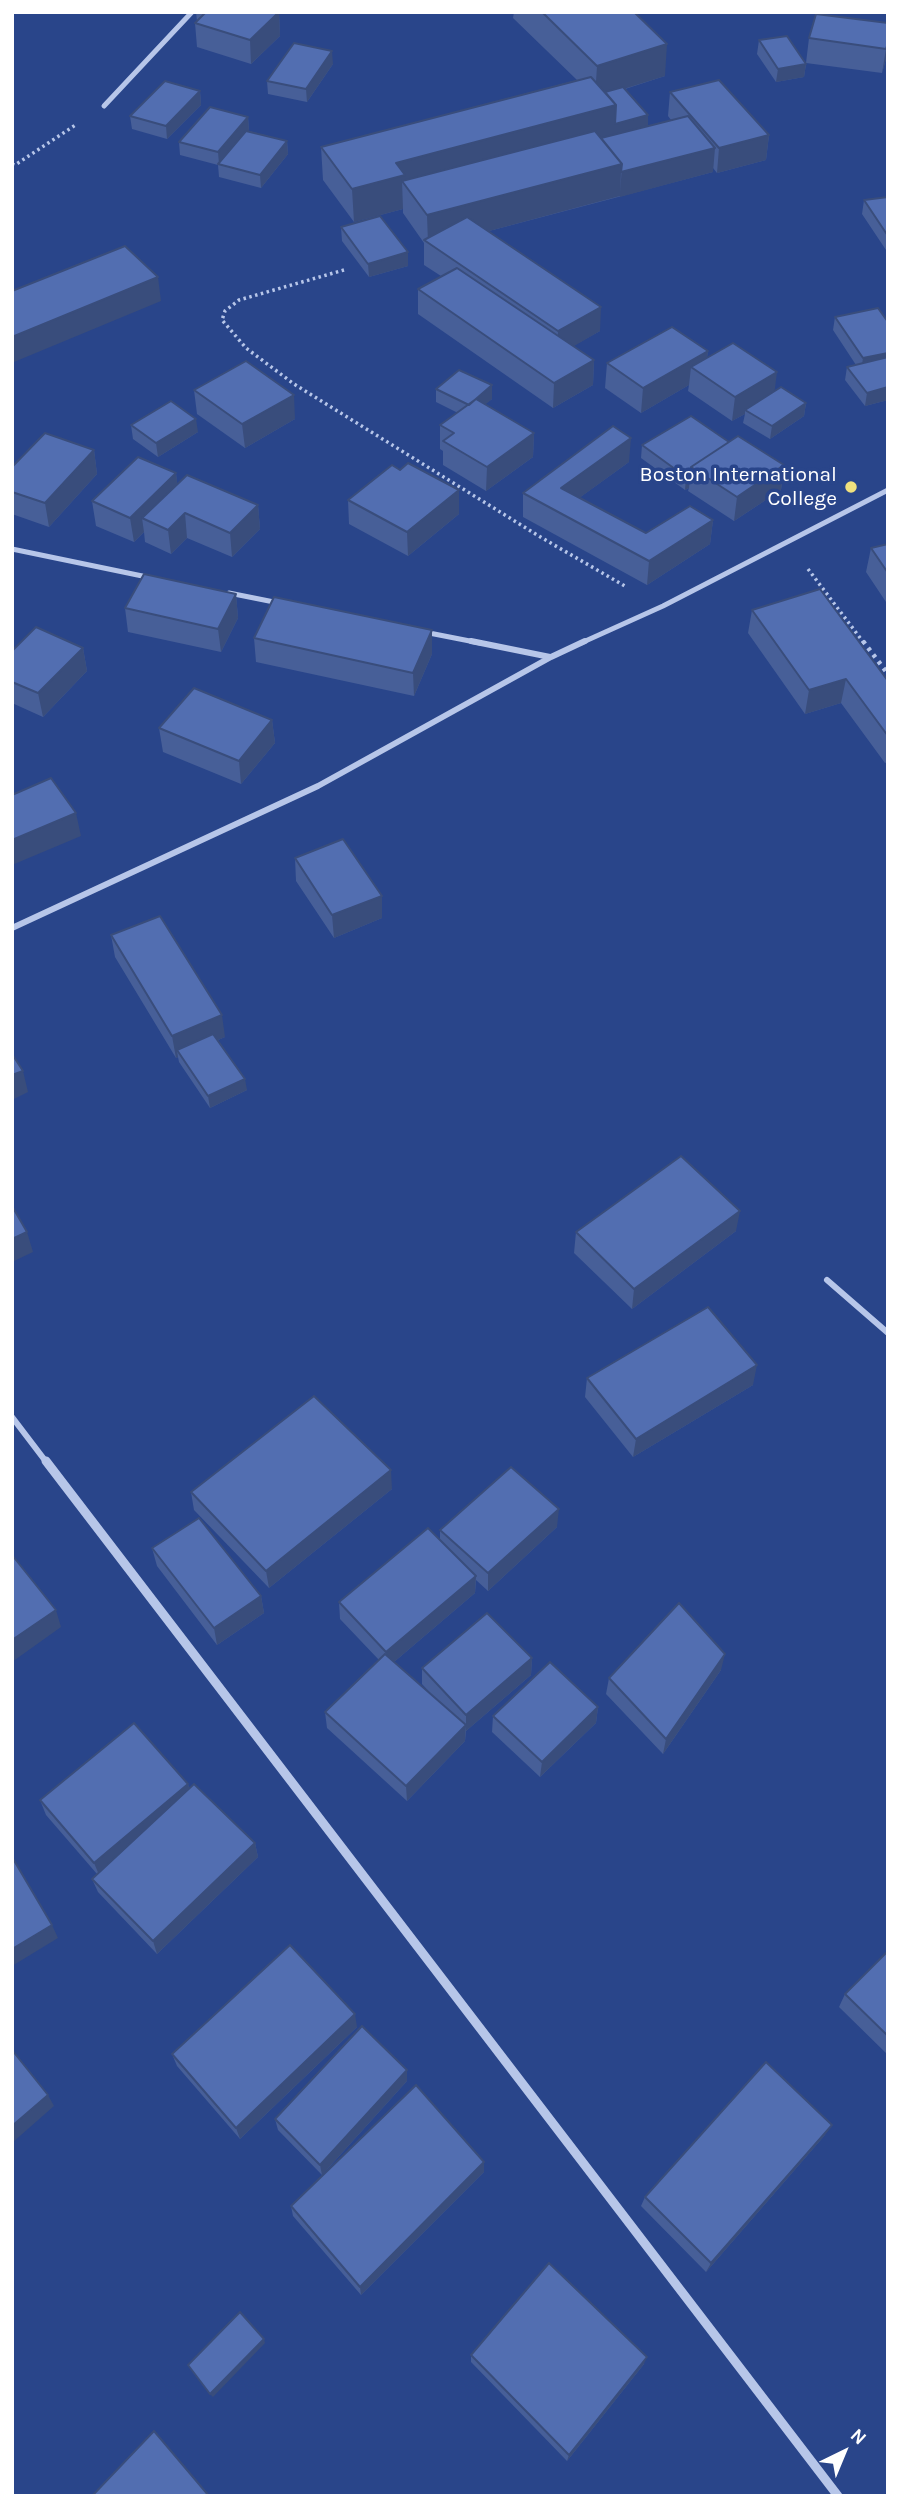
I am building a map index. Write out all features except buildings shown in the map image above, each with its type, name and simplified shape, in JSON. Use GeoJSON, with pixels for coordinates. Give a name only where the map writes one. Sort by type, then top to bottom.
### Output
{"type":"FeatureCollection","features":[{"type":"Feature","properties":{"kind":"street"},"geometry":{"type":"LineString","coordinates":[[104,106],[192,12]]}},
{"type":"Feature","properties":{"kind":"street"},"geometry":{"type":"LineString","coordinates":[[12,928],[318,786],[551,657],[663,607],[888,490]]}},
{"type":"Feature","properties":{"kind":"street"},"geometry":{"type":"LineString","coordinates":[[12,549],[155,578]]}},
{"type":"Feature","properties":{"kind":"street"},"geometry":{"type":"LineString","coordinates":[[223,592],[291,606]]}},
{"type":"Feature","properties":{"kind":"street"},"geometry":{"type":"LineString","coordinates":[[414,630],[551,657]]}},
{"type":"Feature","properties":{"kind":"street"},"geometry":{"type":"LineString","coordinates":[[827,1280],[888,1333]]}},
{"type":"Feature","properties":{"kind":"street"},"geometry":{"type":"LineString","coordinates":[[12,1417],[838,2496]]}},
{"type":"Feature","properties":{"kind":"path"},"geometry":{"type":"LineString","coordinates":[[12,164],[15,165],[104,106]]}},
{"type":"Feature","properties":{"kind":"path"},"geometry":{"type":"LineString","coordinates":[[344,270],[239,300],[225,311],[222,320],[246,348],[294,384],[542,538],[663,607]]}},
{"type":"Feature","properties":{"kind":"path"},"geometry":{"type":"LineString","coordinates":[[788,543],[888,674]]}},
{"type":"Feature","properties":{"kind":"place","name":"Boston International College"},"geometry":{"type":"Point","coordinates":[851,487]}}]}
